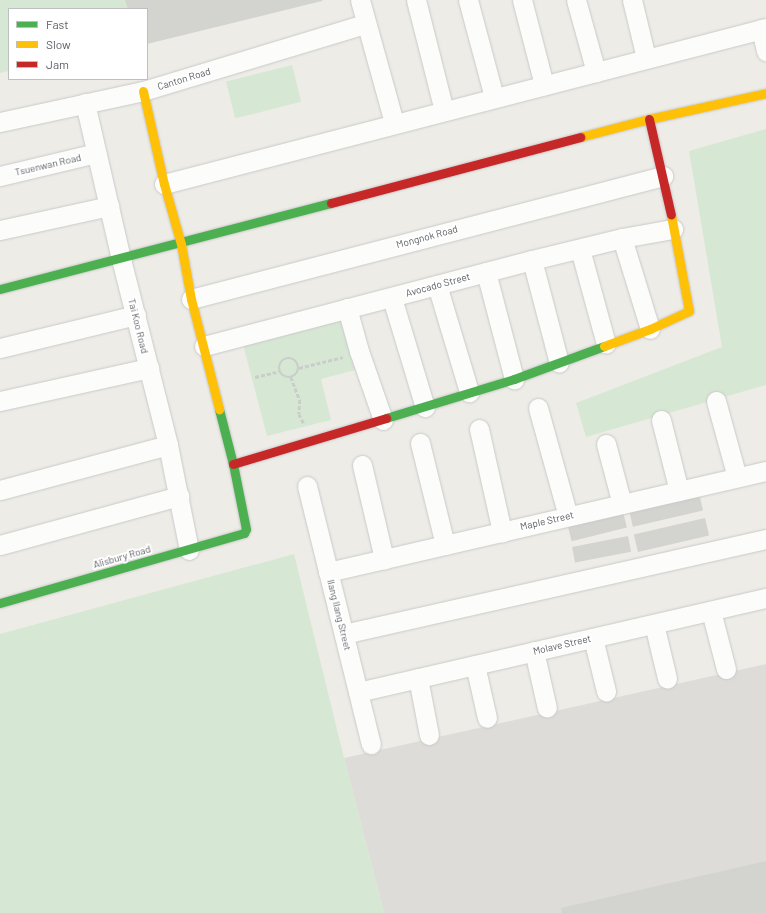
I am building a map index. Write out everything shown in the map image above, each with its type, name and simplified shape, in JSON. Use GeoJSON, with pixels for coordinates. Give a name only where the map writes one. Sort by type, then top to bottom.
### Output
{"type":"FeatureCollection","features":[{"type":"Feature","properties":{"kind":"street"},"geometry":{"type":"LineString","coordinates":[[360,0],[365,24],[394,123]]}},
{"type":"Feature","properties":{"kind":"street"},"geometry":{"type":"LineString","coordinates":[[416,0],[444,111]]}},
{"type":"Feature","properties":{"kind":"street"},"geometry":{"type":"LineString","coordinates":[[468,0],[494,97]]}},
{"type":"Feature","properties":{"kind":"street"},"geometry":{"type":"LineString","coordinates":[[522,0],[544,85]]}},
{"type":"Feature","properties":{"kind":"street"},"geometry":{"type":"LineString","coordinates":[[576,0],[596,72]]}},
{"type":"Feature","properties":{"kind":"street"},"geometry":{"type":"LineString","coordinates":[[632,0],[646,58]]}},
{"type":"Feature","properties":{"kind":"street","name":"Canton Road"},"geometry":{"type":"LineString","coordinates":[[0,122],[143,91],[365,24]]}},
{"type":"Feature","properties":{"kind":"street"},"geometry":{"type":"LineString","coordinates":[[164,184],[764,28],[766,51]]}},
{"type":"Feature","properties":{"kind":"street"},"geometry":{"type":"LineString","coordinates":[[143,91],[164,184],[181,244],[191,299],[233,464],[383,420],[514,379],[650,329],[689,311],[649,119]]}},
{"type":"Feature","properties":{"kind":"street"},"geometry":{"type":"LineString","coordinates":[[0,289],[181,244],[649,119],[766,93]]}},
{"type":"Feature","properties":{"kind":"street","name":"Tai Koo Road"},"geometry":{"type":"LineString","coordinates":[[85,103],[121,259],[168,445],[190,550]]}},
{"type":"Feature","properties":{"kind":"street","name":"Tsuenwan Road"},"geometry":{"type":"LineString","coordinates":[[0,176],[96,153]]}},
{"type":"Feature","properties":{"kind":"street","name":"Mongnok Road"},"geometry":{"type":"LineString","coordinates":[[191,299],[662,176]]}},
{"type":"Feature","properties":{"kind":"street"},"geometry":{"type":"LineString","coordinates":[[0,230],[109,206]]}},
{"type":"Feature","properties":{"kind":"street","name":"Avocado Street"},"geometry":{"type":"LineString","coordinates":[[204,346],[347,308],[392,298],[532,260],[622,238],[673,229]]}},
{"type":"Feature","properties":{"kind":"street"},"geometry":{"type":"LineString","coordinates":[[622,238],[650,329]]}},
{"type":"Feature","properties":{"kind":"street"},"geometry":{"type":"LineString","coordinates":[[580,249],[606,344]]}},
{"type":"Feature","properties":{"kind":"street"},"geometry":{"type":"LineString","coordinates":[[532,260],[559,363]]}},
{"type":"Feature","properties":{"kind":"street"},"geometry":{"type":"LineString","coordinates":[[486,272],[514,379]]}},
{"type":"Feature","properties":{"kind":"street"},"geometry":{"type":"LineString","coordinates":[[437,285],[469,392]]}},
{"type":"Feature","properties":{"kind":"street"},"geometry":{"type":"LineString","coordinates":[[392,298],[425,407]]}},
{"type":"Feature","properties":{"kind":"street"},"geometry":{"type":"LineString","coordinates":[[347,308],[359,351],[383,420]]}},
{"type":"Feature","properties":{"kind":"street"},"geometry":{"type":"LineString","coordinates":[[0,348],[136,316]]}},
{"type":"Feature","properties":{"kind":"street"},"geometry":{"type":"LineString","coordinates":[[0,401],[148,368]]}},
{"type":"Feature","properties":{"kind":"street"},"geometry":{"type":"LineString","coordinates":[[716,401],[737,477]]}},
{"type":"Feature","properties":{"kind":"street"},"geometry":{"type":"LineString","coordinates":[[538,408],[568,516]]}},
{"type":"Feature","properties":{"kind":"street"},"geometry":{"type":"LineString","coordinates":[[661,420],[679,491]]}},
{"type":"Feature","properties":{"kind":"street"},"geometry":{"type":"LineString","coordinates":[[479,429],[502,532]]}},
{"type":"Feature","properties":{"kind":"street"},"geometry":{"type":"LineString","coordinates":[[420,443],[445,545]]}},
{"type":"Feature","properties":{"kind":"street"},"geometry":{"type":"LineString","coordinates":[[606,444],[622,504]]}},
{"type":"Feature","properties":{"kind":"street"},"geometry":{"type":"LineString","coordinates":[[0,490],[168,445]]}},
{"type":"Feature","properties":{"kind":"street","name":"Alisbury Road"},"geometry":{"type":"LineString","coordinates":[[0,603],[190,550],[244,533],[246,529],[233,464]]}},
{"type":"Feature","properties":{"kind":"street"},"geometry":{"type":"LineString","coordinates":[[362,465],[384,559]]}},
{"type":"Feature","properties":{"kind":"street","name":"Maple Street"},"geometry":{"type":"LineString","coordinates":[[328,572],[766,471]]}},
{"type":"Feature","properties":{"kind":"street","name":"Ilang Ilang Street"},"geometry":{"type":"LineString","coordinates":[[308,486],[371,744]]}},
{"type":"Feature","properties":{"kind":"street"},"geometry":{"type":"LineString","coordinates":[[0,545],[179,496]]}},
{"type":"Feature","properties":{"kind":"street"},"geometry":{"type":"LineString","coordinates":[[344,634],[766,539]]}},
{"type":"Feature","properties":{"kind":"street","name":"Molave Street"},"geometry":{"type":"LineString","coordinates":[[358,692],[766,598]]}},
{"type":"Feature","properties":{"kind":"street"},"geometry":{"type":"LineString","coordinates":[[711,611],[726,669]]}},
{"type":"Feature","properties":{"kind":"street"},"geometry":{"type":"LineString","coordinates":[[654,624],[667,678]]}},
{"type":"Feature","properties":{"kind":"street"},"geometry":{"type":"LineString","coordinates":[[593,638],[606,691]]}},
{"type":"Feature","properties":{"kind":"street"},"geometry":{"type":"LineString","coordinates":[[534,651],[547,708]]}},
{"type":"Feature","properties":{"kind":"street"},"geometry":{"type":"LineString","coordinates":[[475,665],[487,718]]}},
{"type":"Feature","properties":{"kind":"street"},"geometry":{"type":"LineString","coordinates":[[418,678],[429,735]]}},
{"type":"Feature","properties":{"kind":"path"},"geometry":{"type":"LineString","coordinates":[[299,368],[346,356],[359,351]]}},
{"type":"Feature","properties":{"kind":"path"},"geometry":{"type":"LineString","coordinates":[[287,358],[296,361],[299,368],[298,373],[291,377],[284,376],[280,371],[280,365],[287,358]]}},
{"type":"Feature","properties":{"kind":"path"},"geometry":{"type":"LineString","coordinates":[[255,377],[280,371]]}},
{"type":"Feature","properties":{"kind":"path"},"geometry":{"type":"LineString","coordinates":[[291,377],[300,400],[300,414],[310,441]]}},
{"type":"Feature","properties":{"kind":"shaded area"},"geometry":{"type":"Polygon","coordinates":[[[766,664],[766,913],[384,913],[344,758],[766,664]]]}},
{"type":"Feature","properties":{"kind":"green space"},"geometry":{"type":"Polygon","coordinates":[[[0,0],[324,0],[148,40],[148,8],[8,8],[8,71],[0,73],[0,0]]]}},
{"type":"Feature","properties":{"kind":"green space"},"geometry":{"type":"Polygon","coordinates":[[[292,65],[301,102],[235,118],[226,81],[292,65]]]}},
{"type":"Feature","properties":{"kind":"green space"},"geometry":{"type":"Polygon","coordinates":[[[766,129],[766,385],[586,437],[576,403],[722,347],[689,151],[766,129]]]}},
{"type":"Feature","properties":{"kind":"green space"},"geometry":{"type":"Polygon","coordinates":[[[340,311],[355,370],[321,379],[331,420],[267,436],[241,337],[340,311]]]}},
{"type":"Feature","properties":{"kind":"green space"},"geometry":{"type":"Polygon","coordinates":[[[294,554],[384,913],[0,913],[0,634],[294,554]]]}},
{"type":"Feature","properties":{"kind":"building"},"geometry":{"type":"Polygon","coordinates":[[[125,0],[322,0],[148,44],[148,8],[128,8],[125,0]]]}},
{"type":"Feature","properties":{"kind":"building"},"geometry":{"type":"Polygon","coordinates":[[[699,493],[703,511],[633,527],[629,509],[699,493]]]}},
{"type":"Feature","properties":{"kind":"building"},"geometry":{"type":"Polygon","coordinates":[[[623,512],[627,528],[572,541],[568,526],[623,512]]]}},
{"type":"Feature","properties":{"kind":"building"},"geometry":{"type":"Polygon","coordinates":[[[705,518],[709,536],[638,552],[634,534],[705,518]]]}},
{"type":"Feature","properties":{"kind":"building"},"geometry":{"type":"Polygon","coordinates":[[[628,536],[631,552],[575,563],[572,547],[628,536]]]}},
{"type":"Feature","properties":{"kind":"building"},"geometry":{"type":"Polygon","coordinates":[[[766,861],[766,913],[562,913],[561,908],[766,861]]]}},
{"type":"Feature","properties":{"kind":"traffic: fast"},"geometry":{"type":"LineString","coordinates":[[0,289],[331,203]]}},
{"type":"Feature","properties":{"kind":"traffic: fast"},"geometry":{"type":"LineString","coordinates":[[386,418],[514,379],[604,346]]}},
{"type":"Feature","properties":{"kind":"traffic: fast"},"geometry":{"type":"LineString","coordinates":[[0,603],[244,533],[246,529],[233,464],[219,409]]}},
{"type":"Feature","properties":{"kind":"traffic: slow"},"geometry":{"type":"LineString","coordinates":[[143,91],[164,184],[181,244],[191,299],[219,409]]}},
{"type":"Feature","properties":{"kind":"traffic: slow"},"geometry":{"type":"LineString","coordinates":[[580,137],[649,119],[766,93]]}},
{"type":"Feature","properties":{"kind":"traffic: slow"},"geometry":{"type":"LineString","coordinates":[[604,346],[650,329],[689,311],[671,215]]}},
{"type":"Feature","properties":{"kind":"traffic: jam"},"geometry":{"type":"LineString","coordinates":[[649,119],[671,215]]}},
{"type":"Feature","properties":{"kind":"traffic: jam"},"geometry":{"type":"LineString","coordinates":[[331,203],[580,137]]}},
{"type":"Feature","properties":{"kind":"traffic: jam"},"geometry":{"type":"LineString","coordinates":[[233,464],[386,418]]}}]}
